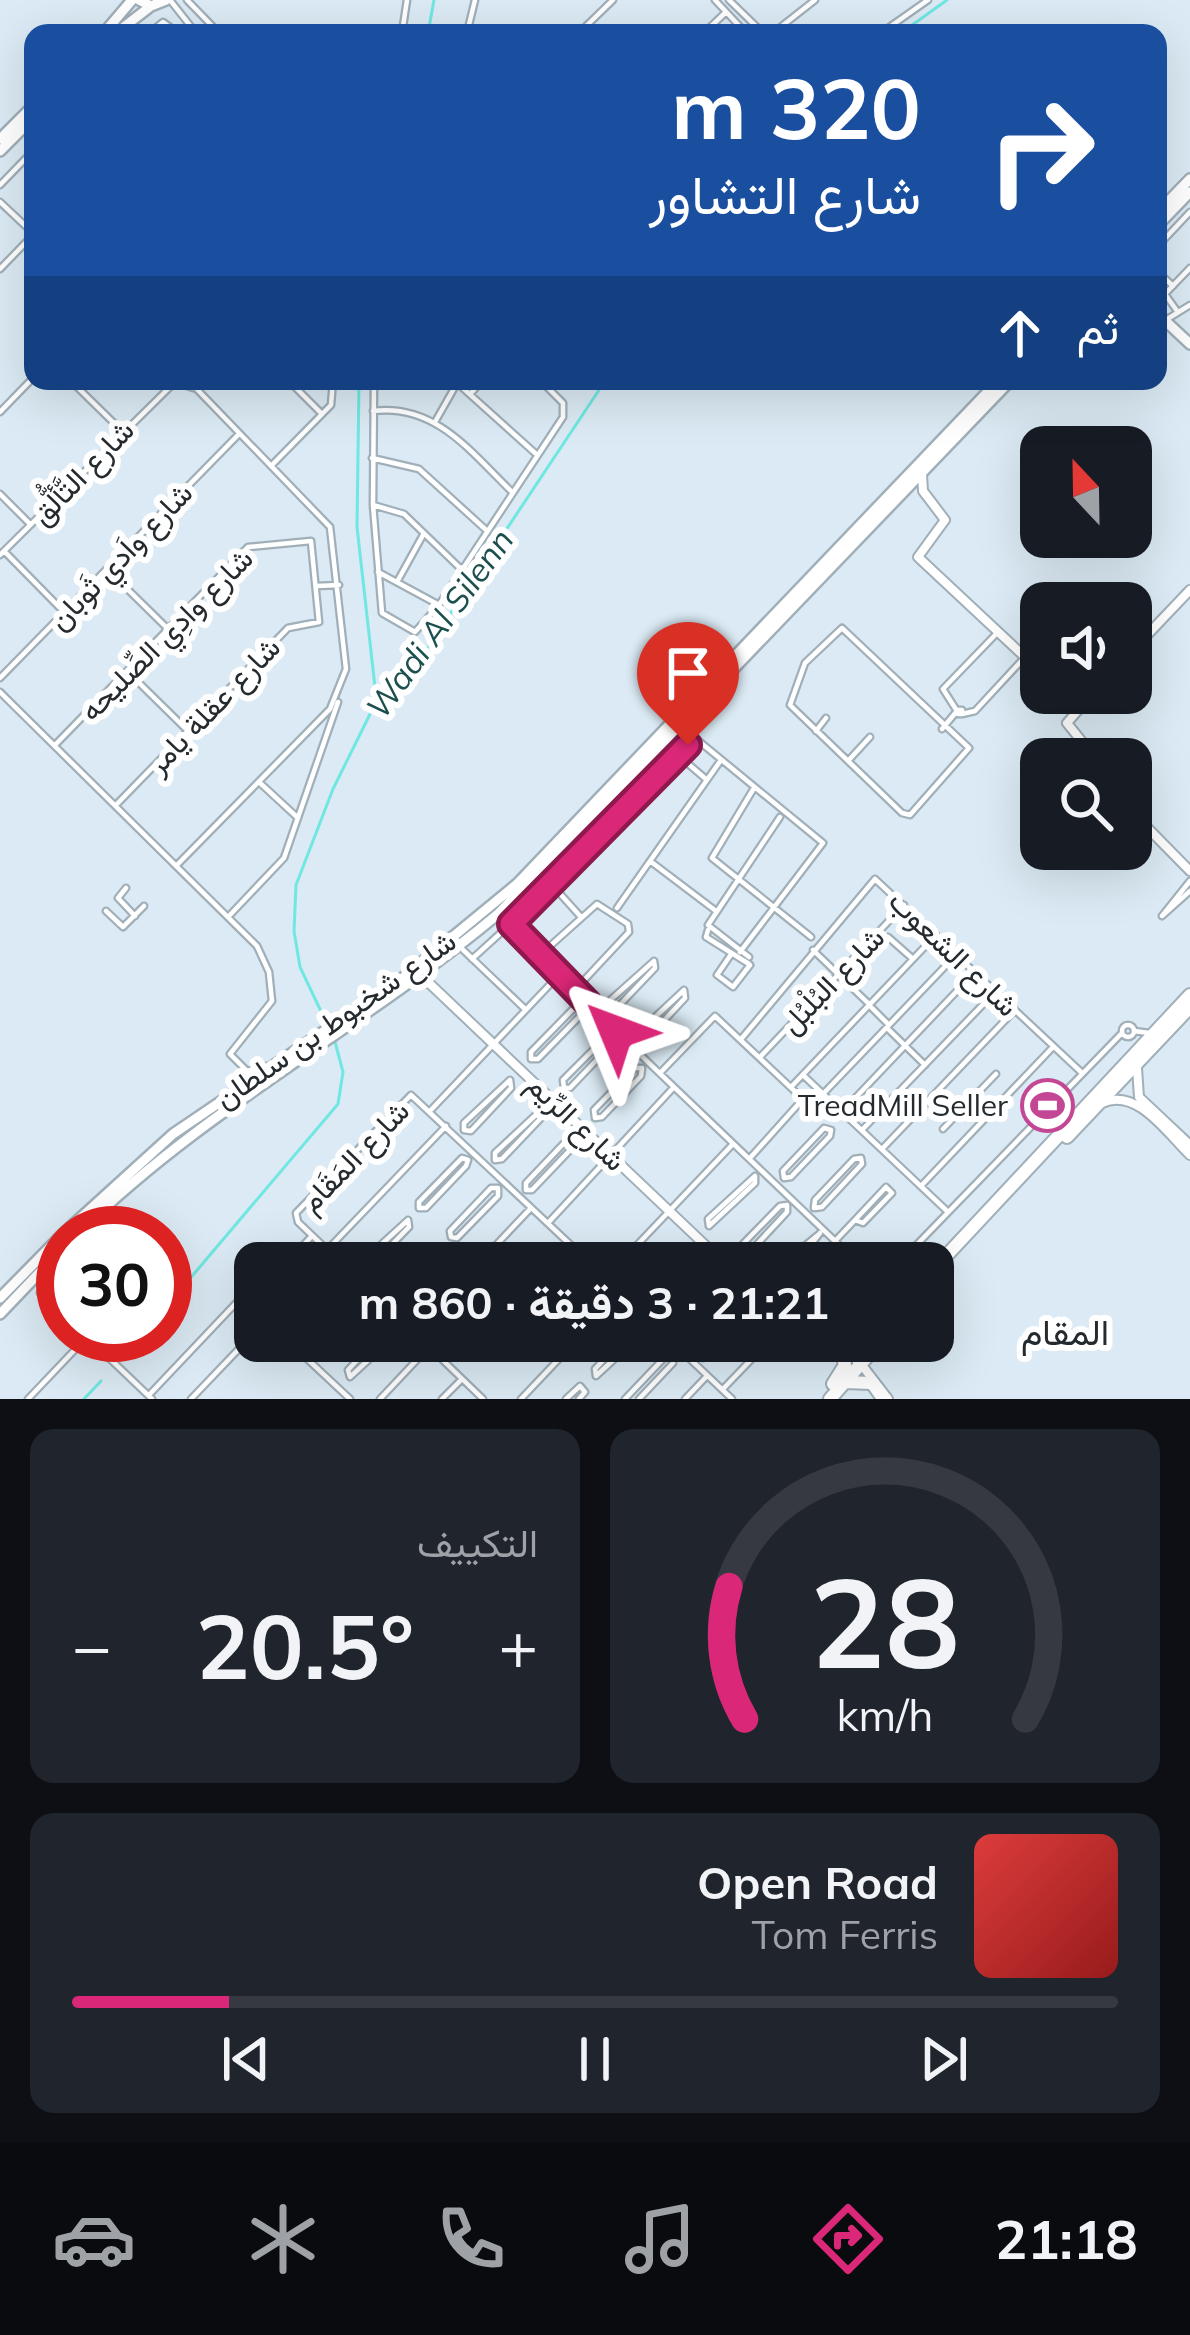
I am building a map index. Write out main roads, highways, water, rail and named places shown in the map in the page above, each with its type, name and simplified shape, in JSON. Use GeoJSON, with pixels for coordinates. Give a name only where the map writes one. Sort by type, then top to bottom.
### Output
{"type":"FeatureCollection","features":[{"type":"Feature","properties":{"kind":"highway"},"geometry":{"type":"LineString","coordinates":[[954,1258],[1096,1107],[1190,994]]}},
{"type":"Feature","properties":{"kind":"highway"},"geometry":{"type":"LineString","coordinates":[[954,1248],[1190,1007]]}},
{"type":"Feature","properties":{"kind":"highway"},"geometry":{"type":"LineString","coordinates":[[830,1399],[844,1362]]}},
{"type":"Feature","properties":{"kind":"highway"},"geometry":{"type":"LineString","coordinates":[[820,1399],[858,1362]]}},
{"type":"Feature","properties":{"kind":"highway"},"geometry":{"type":"LineString","coordinates":[[839,1383],[871,1380],[872,1362]]}},
{"type":"Feature","properties":{"kind":"main road"},"geometry":{"type":"LineString","coordinates":[[113,24],[136,0],[161,3]]}},
{"type":"Feature","properties":{"kind":"main road"},"geometry":{"type":"LineString","coordinates":[[130,24],[161,3]]}},
{"type":"Feature","properties":{"kind":"main road"},"geometry":{"type":"LineString","coordinates":[[0,140],[24,115]]}},
{"type":"Feature","properties":{"kind":"main road"},"geometry":{"type":"LineString","coordinates":[[0,152],[24,127]]}},
{"type":"Feature","properties":{"kind":"main road"},"geometry":{"type":"LineString","coordinates":[[1167,203],[1190,179]]}},
{"type":"Feature","properties":{"kind":"main road"},"geometry":{"type":"LineString","coordinates":[[1167,215],[1190,191]]}},
{"type":"Feature","properties":{"kind":"main road"},"geometry":{"type":"LineString","coordinates":[[1167,325],[1190,348]]}},
{"type":"Feature","properties":{"kind":"main road","name":"شارع شخبوط بن سلطان"},"geometry":{"type":"LineString","coordinates":[[351,1019],[408,986],[404,982],[432,962],[554,847],[989,390]]}},
{"type":"Feature","properties":{"kind":"main road","name":"شارع شخبوط بن سلطان"},"geometry":{"type":"LineString","coordinates":[[108,1206],[173,1147],[314,1043],[459,946],[539,876],[1001,390]]}},
{"type":"Feature","properties":{"kind":"main road","name":"شارع شخبوط بن سلطان"},"geometry":{"type":"LineString","coordinates":[[92,1206],[133,1167],[231,1091],[314,1043]]}},
{"type":"Feature","properties":{"kind":"main road","name":"شارع شخبوط بن سلطان"},"geometry":{"type":"LineString","coordinates":[[0,1298],[36,1261]]}},
{"type":"Feature","properties":{"kind":"main road"},"geometry":{"type":"LineString","coordinates":[[0,1314],[36,1276]]}},
{"type":"Feature","properties":{"kind":"waterway"},"geometry":{"type":"LineString","coordinates":[[430,24],[434,0]]}},
{"type":"Feature","properties":{"kind":"waterway","name":"Wadi Al Silenn"},"geometry":{"type":"LineString","coordinates":[[914,24],[947,0]]}},
{"type":"Feature","properties":{"kind":"waterway"},"geometry":{"type":"LineString","coordinates":[[359,390],[357,527],[376,696]]}},
{"type":"Feature","properties":{"kind":"waterway","name":"Wadi Al Silenn"},"geometry":{"type":"LineString","coordinates":[[327,1024],[300,967],[294,931],[296,885],[333,789],[377,700],[425,652],[599,390]]}},
{"type":"Feature","properties":{"kind":"waterway","name":"Wadi Al Silenn"},"geometry":{"type":"LineString","coordinates":[[192,1276],[338,1104],[343,1072],[334,1038]]}},
{"type":"Feature","properties":{"kind":"waterway","name":"Wadi Al Silenn"},"geometry":{"type":"LineString","coordinates":[[84,1399],[101,1381]]}},
{"type":"Feature","properties":{"kind":"place","name":"TreadMill Seller"},"geometry":{"type":"Point","coordinates":[1047,1105]}},
{"type":"Feature","properties":{"kind":"district","name":"المقام"},"geometry":{"type":"Point","coordinates":[1065,1331]}}]}
